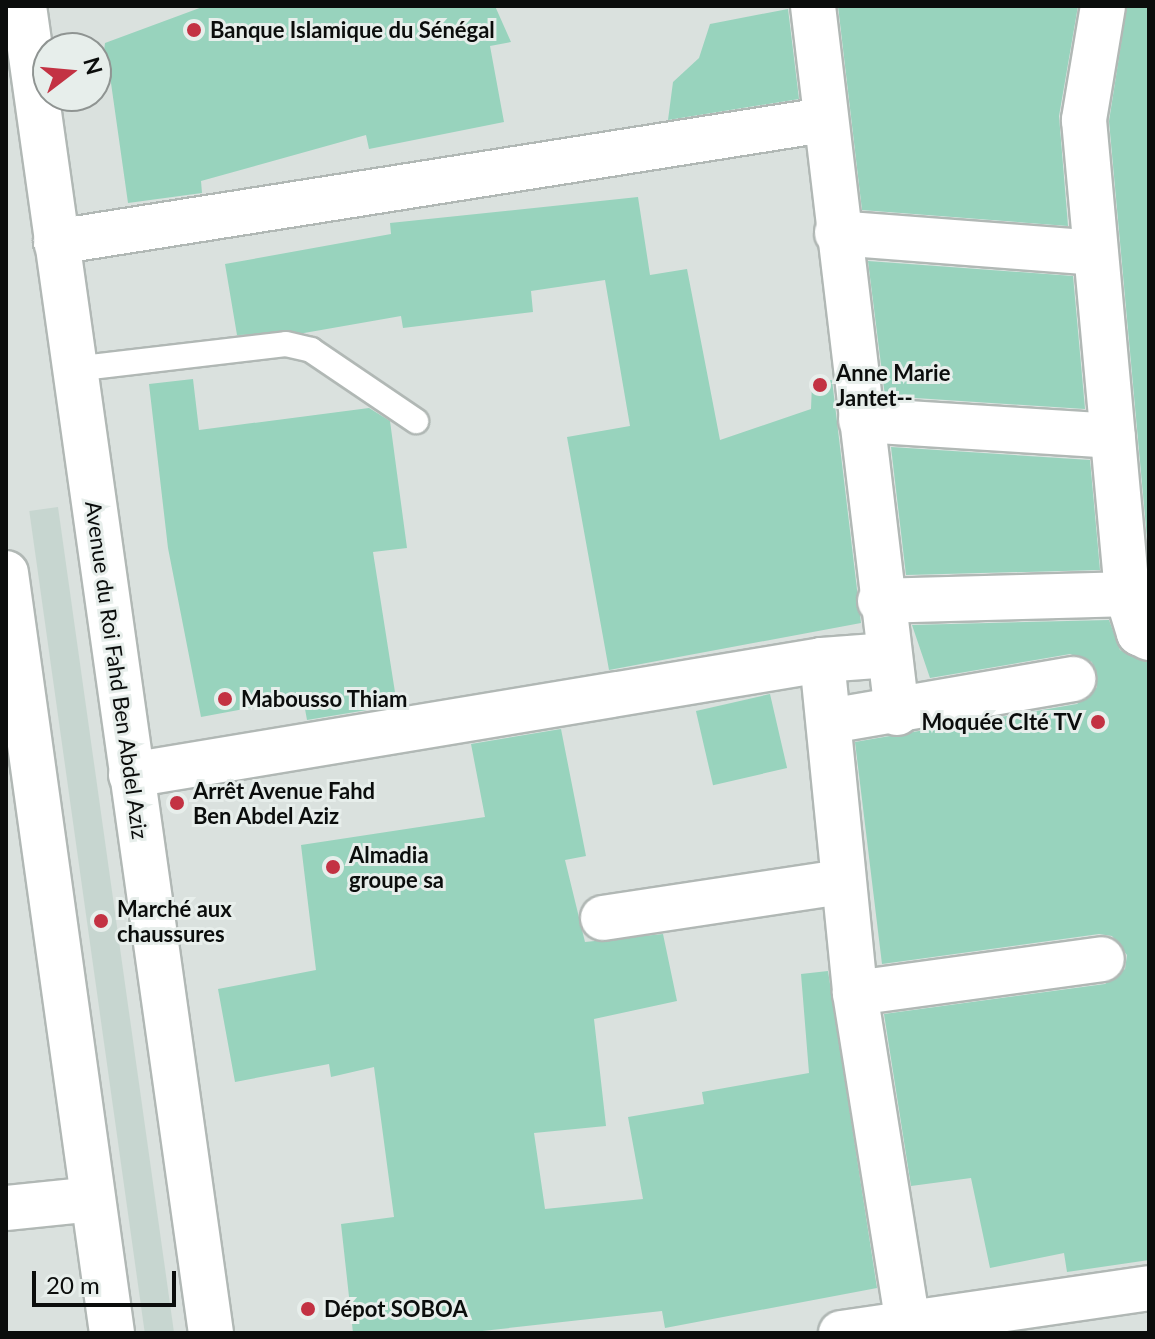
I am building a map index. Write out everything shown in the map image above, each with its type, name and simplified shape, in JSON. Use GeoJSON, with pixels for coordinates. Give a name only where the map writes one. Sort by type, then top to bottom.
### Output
{"type":"FeatureCollection","features":[{"type":"Feature","properties":{"kind":"street","name":"Avenue du Roi Fahd Ben Abdel Aziz"},"geometry":{"type":"LineString","coordinates":[[24,6],[211,1333]]}},
{"type":"Feature","properties":{"kind":"street"},"geometry":{"type":"LineString","coordinates":[[813,6],[880,601],[897,713]]}},
{"type":"Feature","properties":{"kind":"street"},"geometry":{"type":"LineString","coordinates":[[1103,6],[1084,120],[1127,594],[1139,633],[1149,638]]}},
{"type":"Feature","properties":{"kind":"street"},"geometry":{"type":"LineString","coordinates":[[56,242],[824,120]]}},
{"type":"Feature","properties":{"kind":"street"},"geometry":{"type":"LineString","coordinates":[[837,233],[1095,253]]}},
{"type":"Feature","properties":{"kind":"street"},"geometry":{"type":"LineString","coordinates":[[861,420],[1112,436]]}},
{"type":"Feature","properties":{"kind":"street"},"geometry":{"type":"LineString","coordinates":[[6,573],[112,1333]]}},
{"type":"Feature","properties":{"kind":"street"},"geometry":{"type":"LineString","coordinates":[[880,601],[1127,594]]}},
{"type":"Feature","properties":{"kind":"street"},"geometry":{"type":"LineString","coordinates":[[131,775],[822,660],[889,655]]}},
{"type":"Feature","properties":{"kind":"street"},"geometry":{"type":"LineString","coordinates":[[822,660],[855,993],[908,1323]]}},
{"type":"Feature","properties":{"kind":"street"},"geometry":{"type":"LineString","coordinates":[[830,721],[897,713],[1073,679]]}},
{"type":"Feature","properties":{"kind":"street"},"geometry":{"type":"LineString","coordinates":[[603,918],[842,882]]}},
{"type":"Feature","properties":{"kind":"street"},"geometry":{"type":"LineString","coordinates":[[855,993],[1102,959]]}},
{"type":"Feature","properties":{"kind":"street"},"geometry":{"type":"LineString","coordinates":[[6,1208],[93,1199]]}},
{"type":"Feature","properties":{"kind":"street"},"geometry":{"type":"LineString","coordinates":[[841,1333],[1149,1288]]}},
{"type":"Feature","properties":{"kind":"lane"},"geometry":{"type":"LineString","coordinates":[[74,369],[286,344],[311,350],[416,421]]}},
{"type":"Feature","properties":{"kind":"shaded area","name":"Marché aux chaussures"},"geometry":{"type":"Polygon","coordinates":[[[58,507],[174,1333],[145,1333],[29,511],[58,507]]]}},
{"type":"Feature","properties":{"kind":"building"},"geometry":{"type":"Polygon","coordinates":[[[205,6],[495,6],[511,42],[490,46],[504,122],[369,149],[366,135],[201,181],[202,193],[128,203],[112,90],[112,40],[205,6]]]}},
{"type":"Feature","properties":{"kind":"building"},"geometry":{"type":"Polygon","coordinates":[[[838,6],[1078,6],[1059,116],[1068,226],[862,210],[838,6]]]}},
{"type":"Feature","properties":{"kind":"building"},"geometry":{"type":"Polygon","coordinates":[[[1127,6],[1149,6],[1149,560],[1109,121],[1127,6]]]}},
{"type":"Feature","properties":{"kind":"building"},"geometry":{"type":"Polygon","coordinates":[[[788,9],[799,99],[668,120],[673,82],[699,58],[710,24],[788,9]]]}},
{"type":"Feature","properties":{"kind":"building"},"geometry":{"type":"Polygon","coordinates":[[[638,197],[650,275],[687,269],[720,440],[811,409],[812,382],[832,380],[861,623],[609,670],[567,437],[630,426],[605,280],[531,291],[533,312],[403,328],[401,316],[304,333],[237,335],[225,264],[391,234],[390,223],[638,197]]]}},
{"type":"Feature","properties":{"kind":"building"},"geometry":{"type":"Polygon","coordinates":[[[868,261],[1073,276],[1085,409],[885,396],[868,261]]]}},
{"type":"Feature","properties":{"kind":"building"},"geometry":{"type":"Polygon","coordinates":[[[193,379],[199,430],[369,408],[390,421],[407,548],[373,552],[397,705],[307,720],[303,698],[201,717],[168,548],[149,384],[193,379]]]}},
{"type":"Feature","properties":{"kind":"building"},"geometry":{"type":"Polygon","coordinates":[[[891,447],[1090,460],[1100,570],[906,575],[891,447]]]}},
{"type":"Feature","properties":{"kind":"building"},"geometry":{"type":"Polygon","coordinates":[[[1109,620],[1120,650],[1149,663],[1149,1260],[1067,1272],[1064,1253],[990,1268],[971,1178],[911,1186],[884,1014],[1105,984],[1125,969],[1127,955],[1112,936],[1099,934],[882,964],[855,742],[1077,704],[1097,687],[1092,662],[1070,654],[930,678],[912,625],[1109,620]]]}},
{"type":"Feature","properties":{"kind":"building"},"geometry":{"type":"Polygon","coordinates":[[[770,694],[787,768],[713,785],[696,711],[770,694]]]}},
{"type":"Feature","properties":{"kind":"building"},"geometry":{"type":"Polygon","coordinates":[[[561,729],[586,856],[565,860],[585,942],[663,934],[677,1001],[594,1019],[606,1126],[534,1133],[545,1209],[643,1199],[628,1117],[704,1104],[702,1092],[809,1073],[801,974],[828,971],[877,1288],[665,1328],[662,1311],[464,1333],[353,1333],[341,1224],[394,1217],[374,1067],[331,1077],[329,1064],[235,1082],[218,989],[316,970],[301,845],[485,817],[471,744],[561,729]]]}},
{"type":"Feature","properties":{"kind":"place","name":"Banque Islamique du Sénégal"},"geometry":{"type":"Point","coordinates":[194,30]}},
{"type":"Feature","properties":{"kind":"place","name":"Anne Marie Jantet--"},"geometry":{"type":"Point","coordinates":[820,385]}},
{"type":"Feature","properties":{"kind":"place","name":"Mabousso Thiam"},"geometry":{"type":"Point","coordinates":[225,699]}},
{"type":"Feature","properties":{"kind":"place","name":"Moquée CIté TV"},"geometry":{"type":"Point","coordinates":[1098,722]}},
{"type":"Feature","properties":{"kind":"place","name":"Arrêt Avenue Fahd Ben Abdel Aziz"},"geometry":{"type":"Point","coordinates":[177,803]}},
{"type":"Feature","properties":{"kind":"place","name":"Almadia groupe sa"},"geometry":{"type":"Point","coordinates":[333,867]}},
{"type":"Feature","properties":{"kind":"place","name":"Marché aux chaussures"},"geometry":{"type":"Point","coordinates":[101,921]}},
{"type":"Feature","properties":{"kind":"place","name":"Dépot SOBOA"},"geometry":{"type":"Point","coordinates":[308,1309]}}]}
